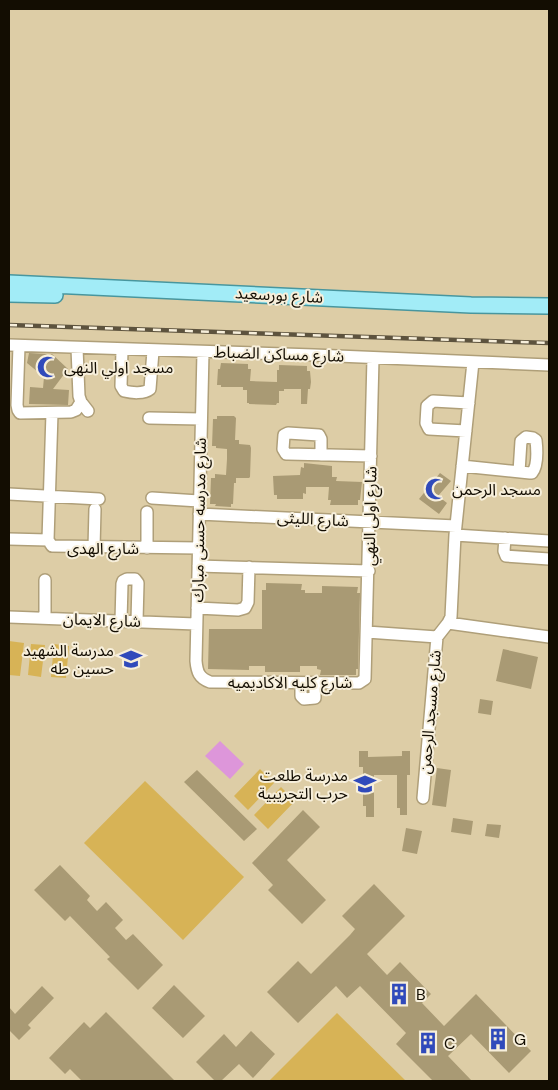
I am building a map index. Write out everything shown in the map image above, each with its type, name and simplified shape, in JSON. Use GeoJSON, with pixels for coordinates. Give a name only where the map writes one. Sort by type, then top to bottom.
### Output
{"type":"FeatureCollection","features":[{"type":"Feature","properties":{"kind":"main road","name":"شارع بورسعيد"},"geometry":{"type":"LineString","coordinates":[[9,283],[471,305],[549,313]]}},
{"type":"Feature","properties":{"kind":"main road","name":"شارع بورسعيد"},"geometry":{"type":"LineString","coordinates":[[9,294],[524,309],[549,306]]}},
{"type":"Feature","properties":{"kind":"street","name":"شارع مساكن الضباط"},"geometry":{"type":"LineString","coordinates":[[14,346],[549,365]]}},
{"type":"Feature","properties":{"kind":"street"},"geometry":{"type":"LineString","coordinates":[[14,346],[18,410],[20,413],[25,414],[71,412],[85,406],[77,348]]}},
{"type":"Feature","properties":{"kind":"street"},"geometry":{"type":"LineString","coordinates":[[122,350],[121,386],[124,391],[128,392],[144,392],[150,389],[153,351]]}},
{"type":"Feature","properties":{"kind":"street","name":"شارع مدرسه حسنى مبارك"},"geometry":{"type":"LineString","coordinates":[[203,352],[196,669],[199,675],[210,682]]}},
{"type":"Feature","properties":{"kind":"street","name":"شارع اولى النهي"},"geometry":{"type":"LineString","coordinates":[[367,675],[373,358]]}},
{"type":"Feature","properties":{"kind":"street"},"geometry":{"type":"LineString","coordinates":[[473,362],[448,623],[549,637]]}},
{"type":"Feature","properties":{"kind":"street"},"geometry":{"type":"LineString","coordinates":[[466,431],[429,429],[426,424],[427,406],[433,401],[468,403]]}},
{"type":"Feature","properties":{"kind":"street","name":"شارع الهدى"},"geometry":{"type":"LineString","coordinates":[[52,413],[48,540],[50,544],[55,548],[198,548]]}},
{"type":"Feature","properties":{"kind":"street"},"geometry":{"type":"LineString","coordinates":[[149,418],[201,419]]}},
{"type":"Feature","properties":{"kind":"street"},"geometry":{"type":"LineString","coordinates":[[321,455],[371,456]]}},
{"type":"Feature","properties":{"kind":"street"},"geometry":{"type":"LineString","coordinates":[[462,466],[519,472]]}},
{"type":"Feature","properties":{"kind":"street"},"geometry":{"type":"LineString","coordinates":[[9,494],[50,496],[97,504],[94,548]]}},
{"type":"Feature","properties":{"kind":"street"},"geometry":{"type":"LineString","coordinates":[[152,498],[199,501]]}},
{"type":"Feature","properties":{"kind":"street"},"geometry":{"type":"LineString","coordinates":[[147,512],[147,548]]}},
{"type":"Feature","properties":{"kind":"street","name":"شارع الليثى"},"geometry":{"type":"LineString","coordinates":[[199,514],[369,522],[456,530],[505,538],[549,541]]}},
{"type":"Feature","properties":{"kind":"street"},"geometry":{"type":"LineString","coordinates":[[505,538],[504,551],[506,556],[549,559]]}},
{"type":"Feature","properties":{"kind":"street"},"geometry":{"type":"LineString","coordinates":[[9,539],[48,540]]}},
{"type":"Feature","properties":{"kind":"street"},"geometry":{"type":"LineString","coordinates":[[198,566],[369,571]]}},
{"type":"Feature","properties":{"kind":"street"},"geometry":{"type":"LineString","coordinates":[[197,608],[238,610],[245,608],[248,602],[249,567]]}},
{"type":"Feature","properties":{"kind":"street"},"geometry":{"type":"LineString","coordinates":[[121,621],[123,581],[135,579],[138,583],[137,622]]}},
{"type":"Feature","properties":{"kind":"street"},"geometry":{"type":"LineString","coordinates":[[45,580],[45,618]]}},
{"type":"Feature","properties":{"kind":"street","name":"شارع الايمان"},"geometry":{"type":"LineString","coordinates":[[9,617],[196,624]]}},
{"type":"Feature","properties":{"kind":"street","name":"شارع مسجد الرحمن"},"geometry":{"type":"LineString","coordinates":[[423,798],[437,637],[448,623]]}},
{"type":"Feature","properties":{"kind":"street"},"geometry":{"type":"LineString","coordinates":[[368,632],[437,637]]}},
{"type":"Feature","properties":{"kind":"street","name":"شارع كليه الاكاديميه"},"geometry":{"type":"LineString","coordinates":[[210,682],[359,683],[367,675]]}},
{"type":"Feature","properties":{"kind":"street"},"geometry":{"type":"LineString","coordinates":[[301,683],[301,696],[304,700],[315,698],[315,683]]}},
{"type":"Feature","properties":{"kind":"shaded area"},"geometry":{"type":"Polygon","coordinates":[[[9,641],[24,643],[20,676],[9,675],[9,641]]]}},
{"type":"Feature","properties":{"kind":"shaded area"},"geometry":{"type":"Polygon","coordinates":[[[31,644],[45,645],[41,677],[28,675],[31,644]]]}},
{"type":"Feature","properties":{"kind":"shaded area"},"geometry":{"type":"Polygon","coordinates":[[[54,644],[69,646],[66,678],[51,677],[54,644]]]}},
{"type":"Feature","properties":{"kind":"shaded area"},"geometry":{"type":"Polygon","coordinates":[[[220,741],[244,764],[230,779],[205,756],[220,741]]]}},
{"type":"Feature","properties":{"kind":"shaded area"},"geometry":{"type":"Polygon","coordinates":[[[260,769],[274,783],[248,810],[234,796],[260,769]]]}},
{"type":"Feature","properties":{"kind":"shaded area"},"geometry":{"type":"Polygon","coordinates":[[[145,781],[244,877],[183,940],[84,843],[145,781]]]}},
{"type":"Feature","properties":{"kind":"shaded area"},"geometry":{"type":"Polygon","coordinates":[[[281,787],[295,801],[268,829],[254,815],[281,787]]]}},
{"type":"Feature","properties":{"kind":"shaded area"},"geometry":{"type":"Polygon","coordinates":[[[337,1013],[406,1081],[269,1081],[337,1013]]]}},
{"type":"Feature","properties":{"kind":"building"},"geometry":{"type":"Polygon","coordinates":[[[29,353],[46,354],[49,356],[52,354],[68,369],[53,389],[69,390],[68,405],[29,404],[30,387],[43,388],[44,377],[27,363],[29,353]]]}},
{"type":"Feature","properties":{"kind":"building"},"geometry":{"type":"Polygon","coordinates":[[[221,363],[248,364],[248,369],[251,369],[250,381],[277,382],[279,365],[307,366],[307,371],[310,371],[311,382],[310,389],[308,389],[307,404],[301,404],[301,389],[284,389],[284,391],[279,391],[279,403],[276,405],[249,404],[247,403],[247,390],[243,390],[243,387],[221,387],[221,385],[217,385],[218,369],[220,369],[221,363]]]}},
{"type":"Feature","properties":{"kind":"building"},"geometry":{"type":"Polygon","coordinates":[[[217,416],[234,416],[236,418],[235,440],[239,440],[239,444],[250,445],[251,448],[250,477],[236,478],[231,507],[210,504],[211,478],[215,478],[215,474],[226,475],[227,449],[212,446],[213,419],[217,419],[217,416]]]}},
{"type":"Feature","properties":{"kind":"building"},"geometry":{"type":"Polygon","coordinates":[[[304,463],[332,466],[332,477],[337,477],[336,481],[362,482],[358,505],[330,505],[331,500],[328,500],[329,487],[306,487],[306,494],[303,493],[303,499],[277,499],[277,495],[274,495],[273,476],[300,475],[301,467],[304,468],[304,463]]]}},
{"type":"Feature","properties":{"kind":"building","name":"مسجد الرحمن"},"geometry":{"type":"Polygon","coordinates":[[[440,473],[451,481],[438,496],[447,503],[439,514],[419,499],[440,473]]]}},
{"type":"Feature","properties":{"kind":"building"},"geometry":{"type":"Polygon","coordinates":[[[266,583],[302,584],[301,590],[305,590],[305,593],[322,593],[322,586],[358,587],[357,593],[360,593],[358,669],[356,669],[356,675],[320,675],[321,670],[317,669],[317,666],[300,666],[300,672],[265,672],[265,666],[249,666],[249,670],[208,669],[209,629],[262,629],[262,590],[266,590],[266,583]]]}},
{"type":"Feature","properties":{"kind":"building"},"geometry":{"type":"Polygon","coordinates":[[[503,649],[538,657],[531,689],[496,681],[503,649]]]}},
{"type":"Feature","properties":{"kind":"building"},"geometry":{"type":"Polygon","coordinates":[[[480,699],[493,701],[491,715],[478,713],[480,699]]]}},
{"type":"Feature","properties":{"kind":"building"},"geometry":{"type":"Polygon","coordinates":[[[359,751],[368,751],[368,757],[402,756],[402,751],[410,751],[410,775],[407,775],[407,815],[400,815],[400,808],[397,808],[397,775],[374,775],[374,817],[366,817],[366,806],[363,806],[363,767],[359,767],[359,751]]]}},
{"type":"Feature","properties":{"kind":"building"},"geometry":{"type":"Polygon","coordinates":[[[437,768],[451,770],[446,807],[432,805],[437,768]]]}},
{"type":"Feature","properties":{"kind":"building"},"geometry":{"type":"Polygon","coordinates":[[[197,770],[257,829],[244,841],[184,782],[197,770]]]}},
{"type":"Feature","properties":{"kind":"building"},"geometry":{"type":"Polygon","coordinates":[[[303,810],[320,827],[287,860],[326,900],[302,924],[268,890],[273,885],[252,863],[303,810]]]}},
{"type":"Feature","properties":{"kind":"building"},"geometry":{"type":"Polygon","coordinates":[[[453,818],[473,821],[471,835],[451,832],[453,818]]]}},
{"type":"Feature","properties":{"kind":"building"},"geometry":{"type":"Polygon","coordinates":[[[487,824],[501,825],[499,838],[485,836],[487,824]]]}},
{"type":"Feature","properties":{"kind":"building"},"geometry":{"type":"Polygon","coordinates":[[[406,828],[422,831],[417,854],[402,851],[406,828]]]}},
{"type":"Feature","properties":{"kind":"building"},"geometry":{"type":"Polygon","coordinates":[[[60,865],[90,896],[87,900],[97,911],[106,902],[123,920],[115,928],[126,940],[133,934],[163,965],[138,990],[107,959],[110,957],[70,916],[65,921],[34,890],[60,865]]]}},
{"type":"Feature","properties":{"kind":"building"},"geometry":{"type":"Polygon","coordinates":[[[374,884],[405,916],[367,954],[387,975],[400,962],[431,994],[422,1003],[444,1026],[476,994],[531,1051],[509,1073],[471,1034],[448,1056],[472,1081],[433,1081],[396,1044],[406,1033],[360,986],[347,998],[336,986],[298,1023],[267,992],[298,961],[311,974],[350,935],[355,929],[342,916],[374,884]]]}},
{"type":"Feature","properties":{"kind":"building"},"geometry":{"type":"Polygon","coordinates":[[[174,985],[205,1016],[183,1038],[152,1008],[174,985]]]}},
{"type":"Feature","properties":{"kind":"building"},"geometry":{"type":"Polygon","coordinates":[[[42,986],[54,998],[28,1025],[31,1028],[19,1040],[9,1030],[9,1007],[15,1014],[42,986]]]}},
{"type":"Feature","properties":{"kind":"building"},"geometry":{"type":"Polygon","coordinates":[[[106,1012],[175,1081],[82,1081],[70,1069],[65,1074],[49,1058],[84,1022],[90,1028],[106,1012]]]}},
{"type":"Feature","properties":{"kind":"building"},"geometry":{"type":"Polygon","coordinates":[[[251,1031],[275,1054],[253,1078],[239,1064],[221,1081],[215,1081],[196,1062],[224,1034],[236,1047],[251,1031]]]}},
{"type":"Feature","properties":{"kind":"railway"},"geometry":{"type":"LineString","coordinates":[[9,325],[549,343]]}},
{"type":"Feature","properties":{"kind":"place","name":"مسجد اولي النهى"},"geometry":{"type":"Point","coordinates":[48,367]}},
{"type":"Feature","properties":{"kind":"place","name":"مسجد الرحمن"},"geometry":{"type":"Point","coordinates":[436,489]}},
{"type":"Feature","properties":{"kind":"place","name":"مدرسة الشهيد حسين طه"},"geometry":{"type":"Point","coordinates":[131,659]}},
{"type":"Feature","properties":{"kind":"place","name":"مدرسة طلعت حرب التجريبية"},"geometry":{"type":"Point","coordinates":[365,784]}},
{"type":"Feature","properties":{"kind":"place","name":"B"},"geometry":{"type":"Point","coordinates":[399,994]}},
{"type":"Feature","properties":{"kind":"place","name":"G"},"geometry":{"type":"Point","coordinates":[498,1039]}},
{"type":"Feature","properties":{"kind":"place","name":"C"},"geometry":{"type":"Point","coordinates":[428,1043]}}]}
